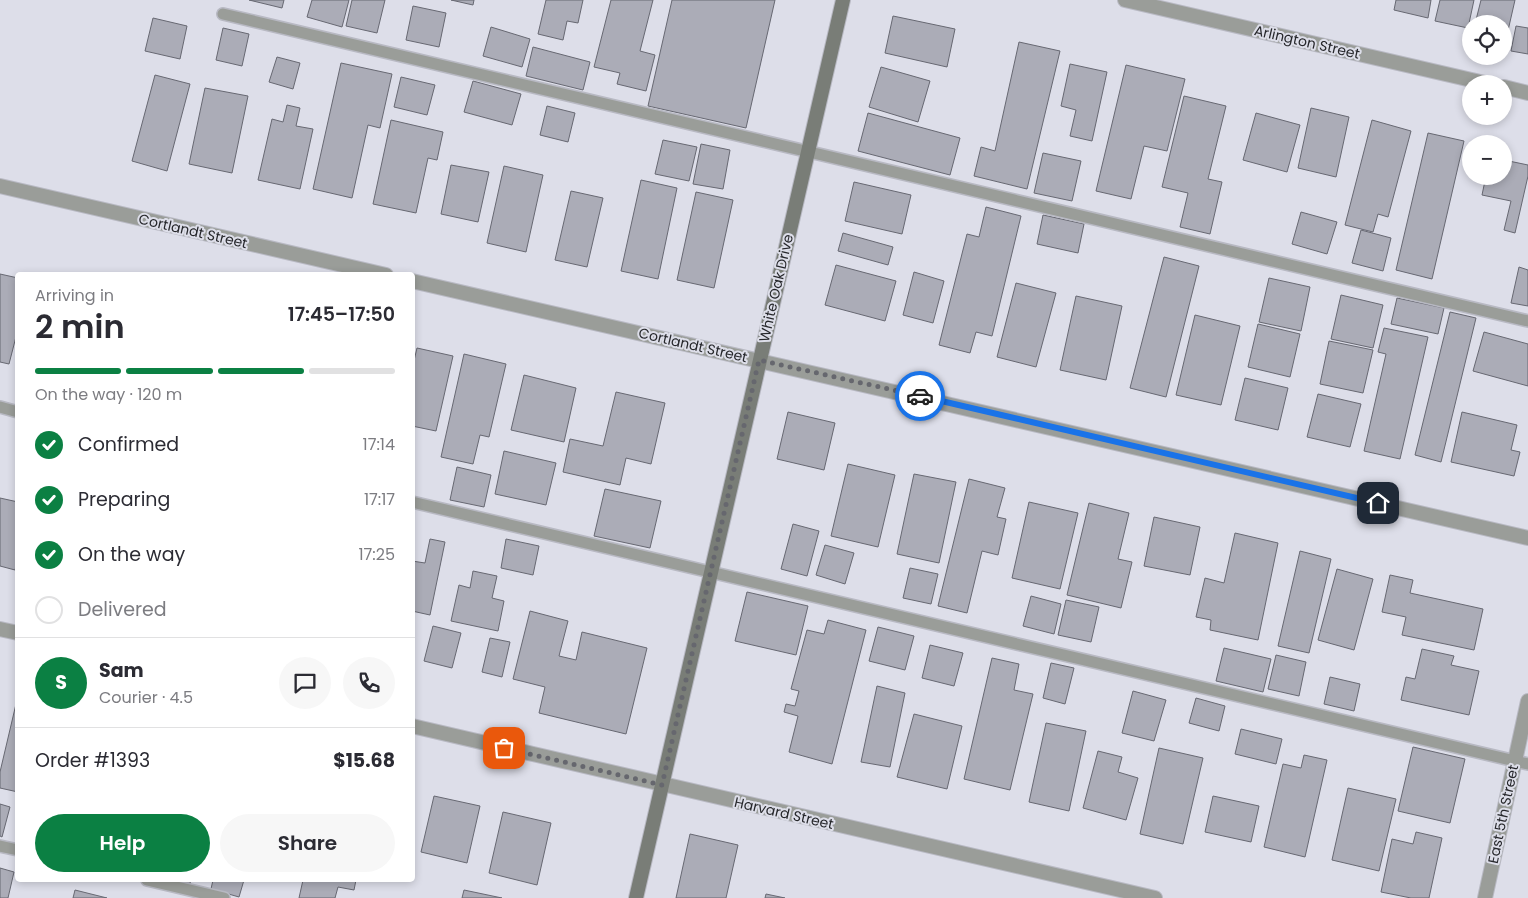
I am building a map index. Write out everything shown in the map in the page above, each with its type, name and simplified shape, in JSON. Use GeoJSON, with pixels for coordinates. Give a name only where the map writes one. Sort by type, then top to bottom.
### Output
{"type":"FeatureCollection","features":[{"type":"Feature","properties":{"kind":"main road","name":"White Oak Drive"},"geometry":{"type":"LineString","coordinates":[[636,898],[843,0]]}},
{"type":"Feature","properties":{"kind":"street","name":"Arlington Street"},"geometry":{"type":"LineString","coordinates":[[1126,0],[1462,78]]}},
{"type":"Feature","properties":{"kind":"street"},"geometry":{"type":"LineString","coordinates":[[1512,89],[1528,93]]}},
{"type":"Feature","properties":{"kind":"street","name":"Cortlandt Street"},"geometry":{"type":"LineString","coordinates":[[0,186],[373,272]]}},
{"type":"Feature","properties":{"kind":"street","name":"Cortlandt Street"},"geometry":{"type":"LineString","coordinates":[[415,282],[1528,538]]}},
{"type":"Feature","properties":{"kind":"street"},"geometry":{"type":"LineString","coordinates":[[0,629],[15,632]]}},
{"type":"Feature","properties":{"kind":"street","name":"East 5th Street"},"geometry":{"type":"LineString","coordinates":[[1485,898],[1528,701]]}},
{"type":"Feature","properties":{"kind":"street","name":"Harvard Street"},"geometry":{"type":"LineString","coordinates":[[415,727],[1155,898]]}},
{"type":"Feature","properties":{"kind":"lane"},"geometry":{"type":"LineString","coordinates":[[223,14],[1528,321]]}},
{"type":"Feature","properties":{"kind":"lane"},"geometry":{"type":"LineString","coordinates":[[0,408],[15,411]]}},
{"type":"Feature","properties":{"kind":"lane"},"geometry":{"type":"LineString","coordinates":[[415,503],[1528,764]]}},
{"type":"Feature","properties":{"kind":"lane"},"geometry":{"type":"LineString","coordinates":[[0,846],[15,849]]}},
{"type":"Feature","properties":{"kind":"lane"},"geometry":{"type":"LineString","coordinates":[[156,882],[224,898]]}},
{"type":"Feature","properties":{"kind":"building"},"geometry":{"type":"Polygon","coordinates":[[[249,0],[284,0],[282,8],[249,0]]]}},
{"type":"Feature","properties":{"kind":"building"},"geometry":{"type":"Polygon","coordinates":[[[312,0],[349,0],[342,27],[307,17],[312,0]]]}},
{"type":"Feature","properties":{"kind":"building"},"geometry":{"type":"Polygon","coordinates":[[[352,0],[385,0],[377,33],[346,26],[352,0]]]}},
{"type":"Feature","properties":{"kind":"building"},"geometry":{"type":"Polygon","coordinates":[[[451,0],[474,0],[473,5],[451,0]]]}},
{"type":"Feature","properties":{"kind":"building"},"geometry":{"type":"Polygon","coordinates":[[[546,0],[583,0],[578,23],[567,21],[563,40],[538,34],[546,0]]]}},
{"type":"Feature","properties":{"kind":"building"},"geometry":{"type":"Polygon","coordinates":[[[611,0],[653,0],[640,51],[655,55],[646,91],[617,84],[620,73],[594,67],[611,0]]]}},
{"type":"Feature","properties":{"kind":"building"},"geometry":{"type":"Polygon","coordinates":[[[672,0],[775,0],[746,128],[648,106],[672,0]]]}},
{"type":"Feature","properties":{"kind":"building"},"geometry":{"type":"Polygon","coordinates":[[[1396,0],[1431,0],[1428,18],[1394,10],[1396,0]]]}},
{"type":"Feature","properties":{"kind":"building"},"geometry":{"type":"Polygon","coordinates":[[[1440,0],[1474,0],[1471,15],[1462,15],[1462,27],[1435,21],[1440,0]]]}},
{"type":"Feature","properties":{"kind":"building"},"geometry":{"type":"Polygon","coordinates":[[[1481,0],[1515,0],[1512,15],[1477,15],[1481,0]]]}},
{"type":"Feature","properties":{"kind":"building"},"geometry":{"type":"Polygon","coordinates":[[[413,6],[446,13],[439,47],[406,40],[413,6]]]}},
{"type":"Feature","properties":{"kind":"building"},"geometry":{"type":"Polygon","coordinates":[[[893,16],[955,29],[947,67],[885,53],[893,16]]]}},
{"type":"Feature","properties":{"kind":"building"},"geometry":{"type":"Polygon","coordinates":[[[153,18],[187,26],[180,59],[145,51],[153,18]]]}},
{"type":"Feature","properties":{"kind":"building"},"geometry":{"type":"Polygon","coordinates":[[[1516,26],[1528,28],[1528,54],[1512,51],[1516,26]]]}},
{"type":"Feature","properties":{"kind":"building"},"geometry":{"type":"Polygon","coordinates":[[[491,27],[530,39],[522,67],[483,56],[491,27]]]}},
{"type":"Feature","properties":{"kind":"building"},"geometry":{"type":"Polygon","coordinates":[[[223,28],[249,34],[242,66],[216,60],[223,28]]]}},
{"type":"Feature","properties":{"kind":"building"},"geometry":{"type":"Polygon","coordinates":[[[1019,42],[1060,51],[1027,189],[974,176],[981,147],[995,151],[1019,42]]]}},
{"type":"Feature","properties":{"kind":"building"},"geometry":{"type":"Polygon","coordinates":[[[533,47],[590,62],[583,90],[526,76],[533,47]]]}},
{"type":"Feature","properties":{"kind":"building"},"geometry":{"type":"Polygon","coordinates":[[[277,57],[300,63],[293,89],[269,82],[277,57]]]}},
{"type":"Feature","properties":{"kind":"building"},"geometry":{"type":"Polygon","coordinates":[[[341,63],[392,74],[380,128],[368,125],[352,198],[313,189],[341,63]]]}},
{"type":"Feature","properties":{"kind":"building"},"geometry":{"type":"Polygon","coordinates":[[[1070,64],[1107,72],[1092,141],[1070,136],[1076,110],[1061,106],[1070,64]]]}},
{"type":"Feature","properties":{"kind":"building"},"geometry":{"type":"Polygon","coordinates":[[[1126,65],[1185,79],[1167,151],[1144,146],[1131,199],[1096,191],[1126,65]]]}},
{"type":"Feature","properties":{"kind":"building"},"geometry":{"type":"Polygon","coordinates":[[[881,67],[930,81],[918,122],[869,107],[881,67]]]}},
{"type":"Feature","properties":{"kind":"building"},"geometry":{"type":"Polygon","coordinates":[[[155,75],[190,84],[167,171],[132,161],[155,75]]]}},
{"type":"Feature","properties":{"kind":"building"},"geometry":{"type":"Polygon","coordinates":[[[401,77],[435,85],[427,115],[394,107],[401,77]]]}},
{"type":"Feature","properties":{"kind":"building"},"geometry":{"type":"Polygon","coordinates":[[[473,81],[521,94],[512,125],[464,112],[473,81]]]}},
{"type":"Feature","properties":{"kind":"building"},"geometry":{"type":"Polygon","coordinates":[[[205,88],[248,96],[232,173],[189,164],[205,88]]]}},
{"type":"Feature","properties":{"kind":"building"},"geometry":{"type":"Polygon","coordinates":[[[1184,96],[1226,106],[1208,179],[1222,182],[1210,234],[1180,227],[1188,193],[1162,187],[1184,96]]]}},
{"type":"Feature","properties":{"kind":"building"},"geometry":{"type":"Polygon","coordinates":[[[287,105],[300,108],[296,126],[313,129],[300,189],[258,180],[272,119],[283,122],[287,105]]]}},
{"type":"Feature","properties":{"kind":"building"},"geometry":{"type":"Polygon","coordinates":[[[547,106],[575,113],[568,142],[540,135],[547,106]]]}},
{"type":"Feature","properties":{"kind":"building"},"geometry":{"type":"Polygon","coordinates":[[[1311,108],[1349,117],[1336,177],[1298,168],[1311,108]]]}},
{"type":"Feature","properties":{"kind":"building"},"geometry":{"type":"Polygon","coordinates":[[[868,113],[960,138],[950,175],[858,151],[868,113]]]}},
{"type":"Feature","properties":{"kind":"building"},"geometry":{"type":"Polygon","coordinates":[[[1256,113],[1300,125],[1287,172],[1243,160],[1256,113]]]}},
{"type":"Feature","properties":{"kind":"building"},"geometry":{"type":"Polygon","coordinates":[[[391,120],[443,132],[437,160],[428,158],[416,213],[373,204],[391,120]]]}},
{"type":"Feature","properties":{"kind":"building"},"geometry":{"type":"Polygon","coordinates":[[[1372,120],[1411,131],[1388,217],[1378,214],[1373,232],[1345,225],[1372,120]]]}},
{"type":"Feature","properties":{"kind":"building"},"geometry":{"type":"Polygon","coordinates":[[[1428,133],[1462,141],[1462,150],[1432,279],[1396,270],[1428,133]]]}},
{"type":"Feature","properties":{"kind":"building"},"geometry":{"type":"Polygon","coordinates":[[[663,140],[697,147],[689,181],[655,174],[663,140]]]}},
{"type":"Feature","properties":{"kind":"building"},"geometry":{"type":"Polygon","coordinates":[[[701,144],[730,150],[723,189],[693,184],[701,144]]]}},
{"type":"Feature","properties":{"kind":"building"},"geometry":{"type":"Polygon","coordinates":[[[1043,153],[1081,161],[1072,201],[1034,193],[1043,153]]]}},
{"type":"Feature","properties":{"kind":"building"},"geometry":{"type":"Polygon","coordinates":[[[1512,162],[1528,165],[1528,176],[1515,233],[1504,230],[1511,201],[1482,195],[1484,185],[1512,185],[1512,162]]]}},
{"type":"Feature","properties":{"kind":"building"},"geometry":{"type":"Polygon","coordinates":[[[451,165],[489,172],[478,222],[441,214],[451,165]]]}},
{"type":"Feature","properties":{"kind":"building"},"geometry":{"type":"Polygon","coordinates":[[[504,166],[543,175],[526,252],[487,243],[504,166]]]}},
{"type":"Feature","properties":{"kind":"building"},"geometry":{"type":"Polygon","coordinates":[[[641,180],[677,188],[658,279],[621,271],[641,180]]]}},
{"type":"Feature","properties":{"kind":"building"},"geometry":{"type":"Polygon","coordinates":[[[854,182],[911,195],[902,234],[845,221],[854,182]]]}},
{"type":"Feature","properties":{"kind":"building"},"geometry":{"type":"Polygon","coordinates":[[[571,191],[603,198],[587,267],[555,260],[571,191]]]}},
{"type":"Feature","properties":{"kind":"building"},"geometry":{"type":"Polygon","coordinates":[[[696,192],[733,200],[714,288],[677,280],[696,192]]]}},
{"type":"Feature","properties":{"kind":"building"},"geometry":{"type":"Polygon","coordinates":[[[986,207],[1021,216],[992,336],[976,332],[970,353],[939,345],[967,234],[979,237],[986,207]]]}},
{"type":"Feature","properties":{"kind":"building"},"geometry":{"type":"Polygon","coordinates":[[[1301,212],[1337,222],[1327,254],[1292,244],[1301,212]]]}},
{"type":"Feature","properties":{"kind":"building"},"geometry":{"type":"Polygon","coordinates":[[[1043,215],[1084,224],[1078,253],[1037,244],[1043,215]]]}},
{"type":"Feature","properties":{"kind":"building"},"geometry":{"type":"Polygon","coordinates":[[[1361,230],[1391,238],[1383,271],[1352,263],[1361,230]]]}},
{"type":"Feature","properties":{"kind":"building"},"geometry":{"type":"Polygon","coordinates":[[[843,233],[893,247],[888,265],[838,251],[843,233]]]}},
{"type":"Feature","properties":{"kind":"building"},"geometry":{"type":"Polygon","coordinates":[[[1164,257],[1199,266],[1166,397],[1130,388],[1164,257]]]}},
{"type":"Feature","properties":{"kind":"building"},"geometry":{"type":"Polygon","coordinates":[[[836,265],[896,281],[885,321],[825,305],[836,265]]]}},
{"type":"Feature","properties":{"kind":"building"},"geometry":{"type":"Polygon","coordinates":[[[1519,267],[1528,270],[1528,306],[1511,303],[1519,267]]]}},
{"type":"Feature","properties":{"kind":"building"},"geometry":{"type":"Polygon","coordinates":[[[914,272],[944,281],[933,323],[903,315],[914,272]]]}},
{"type":"Feature","properties":{"kind":"building"},"geometry":{"type":"Polygon","coordinates":[[[0,274],[15,277],[15,341],[9,364],[0,362],[0,274]]]}},
{"type":"Feature","properties":{"kind":"building"},"geometry":{"type":"Polygon","coordinates":[[[1269,278],[1310,287],[1301,331],[1259,322],[1269,278]]]}},
{"type":"Feature","properties":{"kind":"building"},"geometry":{"type":"Polygon","coordinates":[[[1016,283],[1056,293],[1036,367],[997,357],[1016,283]]]}},
{"type":"Feature","properties":{"kind":"building"},"geometry":{"type":"Polygon","coordinates":[[[1341,295],[1383,305],[1373,348],[1331,339],[1341,295]]]}},
{"type":"Feature","properties":{"kind":"building"},"geometry":{"type":"Polygon","coordinates":[[[1076,296],[1122,306],[1106,380],[1060,370],[1076,296]]]}},
{"type":"Feature","properties":{"kind":"building"},"geometry":{"type":"Polygon","coordinates":[[[1397,298],[1444,308],[1438,334],[1391,324],[1397,298]]]}},
{"type":"Feature","properties":{"kind":"building"},"geometry":{"type":"Polygon","coordinates":[[[1450,312],[1476,318],[1441,462],[1415,455],[1450,312]]]}},
{"type":"Feature","properties":{"kind":"building"},"geometry":{"type":"Polygon","coordinates":[[[1195,315],[1240,326],[1221,405],[1176,395],[1195,315]]]}},
{"type":"Feature","properties":{"kind":"building"},"geometry":{"type":"Polygon","coordinates":[[[1258,324],[1300,334],[1290,377],[1248,367],[1258,324]]]}},
{"type":"Feature","properties":{"kind":"building"},"geometry":{"type":"Polygon","coordinates":[[[1384,328],[1428,337],[1400,459],[1364,451],[1386,354],[1378,352],[1384,328]]]}},
{"type":"Feature","properties":{"kind":"building"},"geometry":{"type":"Polygon","coordinates":[[[1484,332],[1528,344],[1528,386],[1473,371],[1484,332]]]}},
{"type":"Feature","properties":{"kind":"building"},"geometry":{"type":"Polygon","coordinates":[[[1329,341],[1373,350],[1363,393],[1320,384],[1329,341]]]}},
{"type":"Feature","properties":{"kind":"building"},"geometry":{"type":"Polygon","coordinates":[[[417,348],[453,356],[436,431],[415,427],[415,356],[417,348]]]}},
{"type":"Feature","properties":{"kind":"building"},"geometry":{"type":"Polygon","coordinates":[[[464,354],[506,364],[489,437],[480,435],[473,464],[441,457],[464,354]]]}},
{"type":"Feature","properties":{"kind":"building"},"geometry":{"type":"Polygon","coordinates":[[[524,375],[576,388],[564,442],[511,430],[524,375]]]}},
{"type":"Feature","properties":{"kind":"building"},"geometry":{"type":"Polygon","coordinates":[[[1245,378],[1288,388],[1278,430],[1235,420],[1245,378]]]}},
{"type":"Feature","properties":{"kind":"building"},"geometry":{"type":"Polygon","coordinates":[[[616,392],[665,403],[651,464],[626,458],[620,485],[563,472],[570,439],[603,446],[616,392]]]}},
{"type":"Feature","properties":{"kind":"building"},"geometry":{"type":"Polygon","coordinates":[[[1318,394],[1361,404],[1350,447],[1307,437],[1318,394]]]}},
{"type":"Feature","properties":{"kind":"building"},"geometry":{"type":"Polygon","coordinates":[[[788,412],[835,423],[824,470],[777,459],[788,412]]]}},
{"type":"Feature","properties":{"kind":"building"},"geometry":{"type":"Polygon","coordinates":[[[1462,412],[1517,425],[1511,450],[1520,452],[1514,476],[1451,462],[1462,412]]]}},
{"type":"Feature","properties":{"kind":"building"},"geometry":{"type":"Polygon","coordinates":[[[504,451],[556,463],[546,505],[495,494],[504,451]]]}},
{"type":"Feature","properties":{"kind":"building"},"geometry":{"type":"Polygon","coordinates":[[[848,464],[895,475],[878,547],[831,536],[848,464]]]}},
{"type":"Feature","properties":{"kind":"building"},"geometry":{"type":"Polygon","coordinates":[[[457,467],[491,475],[484,507],[450,500],[457,467]]]}},
{"type":"Feature","properties":{"kind":"building"},"geometry":{"type":"Polygon","coordinates":[[[914,474],[956,482],[939,563],[897,554],[914,474]]]}},
{"type":"Feature","properties":{"kind":"building"},"geometry":{"type":"Polygon","coordinates":[[[969,479],[1005,488],[997,517],[1006,519],[998,555],[982,551],[967,613],[938,606],[969,479]]]}},
{"type":"Feature","properties":{"kind":"building"},"geometry":{"type":"Polygon","coordinates":[[[605,489],[661,501],[650,548],[594,536],[605,489]]]}},
{"type":"Feature","properties":{"kind":"building"},"geometry":{"type":"Polygon","coordinates":[[[0,498],[15,501],[15,570],[0,566],[0,498]]]}},
{"type":"Feature","properties":{"kind":"building"},"geometry":{"type":"Polygon","coordinates":[[[1029,502],[1078,513],[1060,589],[1012,578],[1029,502]]]}},
{"type":"Feature","properties":{"kind":"building"},"geometry":{"type":"Polygon","coordinates":[[[1089,503],[1129,513],[1118,559],[1132,562],[1121,608],[1067,595],[1089,503]]]}},
{"type":"Feature","properties":{"kind":"building"},"geometry":{"type":"Polygon","coordinates":[[[1154,517],[1200,527],[1190,575],[1144,566],[1154,517]]]}},
{"type":"Feature","properties":{"kind":"building"},"geometry":{"type":"Polygon","coordinates":[[[793,524],[819,531],[807,576],[781,569],[793,524]]]}},
{"type":"Feature","properties":{"kind":"building"},"geometry":{"type":"Polygon","coordinates":[[[1235,533],[1278,543],[1258,640],[1210,630],[1211,620],[1196,617],[1205,578],[1224,583],[1235,533]]]}},
{"type":"Feature","properties":{"kind":"building"},"geometry":{"type":"Polygon","coordinates":[[[430,539],[445,542],[430,615],[415,612],[415,561],[425,563],[430,539]]]}},
{"type":"Feature","properties":{"kind":"building"},"geometry":{"type":"Polygon","coordinates":[[[506,539],[539,546],[533,575],[501,568],[506,539]]]}},
{"type":"Feature","properties":{"kind":"building"},"geometry":{"type":"Polygon","coordinates":[[[825,545],[854,553],[845,584],[816,575],[825,545]]]}},
{"type":"Feature","properties":{"kind":"building"},"geometry":{"type":"Polygon","coordinates":[[[1300,551],[1331,559],[1309,653],[1278,646],[1300,551]]]}},
{"type":"Feature","properties":{"kind":"building"},"geometry":{"type":"Polygon","coordinates":[[[910,568],[938,574],[931,604],[903,598],[910,568]]]}},
{"type":"Feature","properties":{"kind":"building"},"geometry":{"type":"Polygon","coordinates":[[[1337,569],[1373,579],[1354,650],[1318,640],[1337,569]]]}},
{"type":"Feature","properties":{"kind":"building"},"geometry":{"type":"Polygon","coordinates":[[[473,571],[497,576],[492,598],[504,601],[498,631],[451,621],[459,585],[470,588],[473,571]]]}},
{"type":"Feature","properties":{"kind":"building"},"geometry":{"type":"Polygon","coordinates":[[[1390,575],[1413,580],[1410,593],[1483,609],[1474,650],[1402,635],[1406,617],[1382,612],[1390,575]]]}},
{"type":"Feature","properties":{"kind":"building"},"geometry":{"type":"Polygon","coordinates":[[[747,592],[808,606],[796,655],[735,641],[747,592]]]}},
{"type":"Feature","properties":{"kind":"building"},"geometry":{"type":"Polygon","coordinates":[[[1031,596],[1061,604],[1054,634],[1023,626],[1031,596]]]}},
{"type":"Feature","properties":{"kind":"building"},"geometry":{"type":"Polygon","coordinates":[[[1066,600],[1099,607],[1091,642],[1058,635],[1066,600]]]}},
{"type":"Feature","properties":{"kind":"building"},"geometry":{"type":"Polygon","coordinates":[[[530,611],[568,621],[559,656],[576,660],[582,632],[647,648],[626,734],[539,713],[545,687],[513,679],[530,611]]]}},
{"type":"Feature","properties":{"kind":"building"},"geometry":{"type":"Polygon","coordinates":[[[828,620],[866,630],[832,764],[789,752],[798,716],[784,712],[786,704],[795,706],[799,691],[791,689],[807,630],[824,634],[828,620]]]}},
{"type":"Feature","properties":{"kind":"building"},"geometry":{"type":"Polygon","coordinates":[[[433,626],[461,633],[452,668],[424,661],[433,626]]]}},
{"type":"Feature","properties":{"kind":"building"},"geometry":{"type":"Polygon","coordinates":[[[878,627],[914,636],[905,670],[869,661],[878,627]]]}},
{"type":"Feature","properties":{"kind":"building"},"geometry":{"type":"Polygon","coordinates":[[[490,638],[510,642],[502,677],[482,672],[490,638]]]}},
{"type":"Feature","properties":{"kind":"building"},"geometry":{"type":"Polygon","coordinates":[[[930,645],[963,653],[954,686],[922,678],[930,645]]]}},
{"type":"Feature","properties":{"kind":"building"},"geometry":{"type":"Polygon","coordinates":[[[1224,648],[1271,659],[1263,692],[1216,681],[1224,648]]]}},
{"type":"Feature","properties":{"kind":"building"},"geometry":{"type":"Polygon","coordinates":[[[1422,649],[1454,656],[1451,665],[1479,671],[1469,715],[1401,700],[1406,677],[1415,679],[1422,649]]]}},
{"type":"Feature","properties":{"kind":"building"},"geometry":{"type":"Polygon","coordinates":[[[1276,655],[1306,662],[1299,696],[1268,689],[1276,655]]]}},
{"type":"Feature","properties":{"kind":"building"},"geometry":{"type":"Polygon","coordinates":[[[992,658],[1019,664],[1014,690],[1033,694],[1010,790],[964,779],[992,658]]]}},
{"type":"Feature","properties":{"kind":"building"},"geometry":{"type":"Polygon","coordinates":[[[1051,663],[1074,668],[1065,704],[1043,698],[1051,663]]]}},
{"type":"Feature","properties":{"kind":"building"},"geometry":{"type":"Polygon","coordinates":[[[1330,677],[1360,684],[1354,711],[1324,704],[1330,677]]]}},
{"type":"Feature","properties":{"kind":"building"},"geometry":{"type":"Polygon","coordinates":[[[877,686],[905,693],[890,767],[861,762],[877,686]]]}},
{"type":"Feature","properties":{"kind":"building"},"geometry":{"type":"Polygon","coordinates":[[[1133,691],[1166,700],[1154,741],[1122,733],[1133,691]]]}},
{"type":"Feature","properties":{"kind":"building"},"geometry":{"type":"Polygon","coordinates":[[[1196,698],[1225,706],[1219,731],[1189,723],[1196,698]]]}},
{"type":"Feature","properties":{"kind":"building"},"geometry":{"type":"Polygon","coordinates":[[[15,708],[15,791],[0,788],[0,772],[15,708]]]}},
{"type":"Feature","properties":{"kind":"building"},"geometry":{"type":"Polygon","coordinates":[[[914,714],[962,726],[947,789],[897,777],[914,714]]]}},
{"type":"Feature","properties":{"kind":"building"},"geometry":{"type":"Polygon","coordinates":[[[1046,723],[1086,731],[1069,811],[1029,802],[1046,723]]]}},
{"type":"Feature","properties":{"kind":"building"},"geometry":{"type":"Polygon","coordinates":[[[1241,729],[1282,739],[1276,764],[1235,754],[1241,729]]]}},
{"type":"Feature","properties":{"kind":"building"},"geometry":{"type":"Polygon","coordinates":[[[1413,747],[1465,759],[1450,823],[1398,811],[1413,747]]]}},
{"type":"Feature","properties":{"kind":"building"},"geometry":{"type":"Polygon","coordinates":[[[1159,748],[1203,758],[1183,844],[1140,834],[1159,748]]]}},
{"type":"Feature","properties":{"kind":"building"},"geometry":{"type":"Polygon","coordinates":[[[1098,751],[1122,757],[1118,772],[1138,778],[1126,820],[1083,808],[1098,751]]]}},
{"type":"Feature","properties":{"kind":"building"},"geometry":{"type":"Polygon","coordinates":[[[1304,755],[1327,760],[1305,857],[1264,847],[1283,764],[1301,768],[1304,755]]]}},
{"type":"Feature","properties":{"kind":"building"},"geometry":{"type":"Polygon","coordinates":[[[1348,788],[1396,799],[1379,871],[1332,860],[1348,788]]]}},
{"type":"Feature","properties":{"kind":"building"},"geometry":{"type":"Polygon","coordinates":[[[434,796],[480,806],[467,863],[421,852],[434,796]]]}},
{"type":"Feature","properties":{"kind":"building"},"geometry":{"type":"Polygon","coordinates":[[[1213,796],[1259,806],[1251,842],[1205,832],[1213,796]]]}},
{"type":"Feature","properties":{"kind":"building"},"geometry":{"type":"Polygon","coordinates":[[[0,804],[10,807],[2,837],[0,836],[0,804]]]}},
{"type":"Feature","properties":{"kind":"building"},"geometry":{"type":"Polygon","coordinates":[[[503,812],[551,823],[537,885],[489,873],[503,812]]]}},
{"type":"Feature","properties":{"kind":"building"},"geometry":{"type":"Polygon","coordinates":[[[1416,832],[1442,838],[1429,898],[1411,898],[1381,892],[1392,839],[1413,844],[1416,832]]]}},
{"type":"Feature","properties":{"kind":"building"},"geometry":{"type":"Polygon","coordinates":[[[690,834],[738,845],[726,898],[676,898],[690,834]]]}},
{"type":"Feature","properties":{"kind":"building"},"geometry":{"type":"Polygon","coordinates":[[[0,868],[14,872],[8,898],[0,898],[0,868]]]}},
{"type":"Feature","properties":{"kind":"building"},"geometry":{"type":"Polygon","coordinates":[[[171,882],[190,882],[189,886],[171,882]]]}},
{"type":"Feature","properties":{"kind":"building"},"geometry":{"type":"Polygon","coordinates":[[[213,882],[243,882],[239,897],[211,889],[213,882]]]}},
{"type":"Feature","properties":{"kind":"building"},"geometry":{"type":"Polygon","coordinates":[[[303,882],[356,882],[354,890],[338,887],[335,898],[299,898],[303,882]]]}},
{"type":"Feature","properties":{"kind":"building"},"geometry":{"type":"Polygon","coordinates":[[[75,890],[107,898],[73,898],[75,890]]]}},
{"type":"Feature","properties":{"kind":"building"},"geometry":{"type":"Polygon","coordinates":[[[464,890],[502,898],[462,898],[464,890]]]}},
{"type":"Feature","properties":{"kind":"building"},"geometry":{"type":"Polygon","coordinates":[[[766,894],[785,898],[765,898],[766,894]]]}},
{"type":"Feature","properties":{"kind":"way so far"},"geometry":{"type":"LineString","coordinates":[[504,748],[662,785],[759,360],[920,396]]}},
{"type":"Feature","properties":{"kind":"route"},"geometry":{"type":"LineString","coordinates":[[920,396],[1378,503]]}}]}
